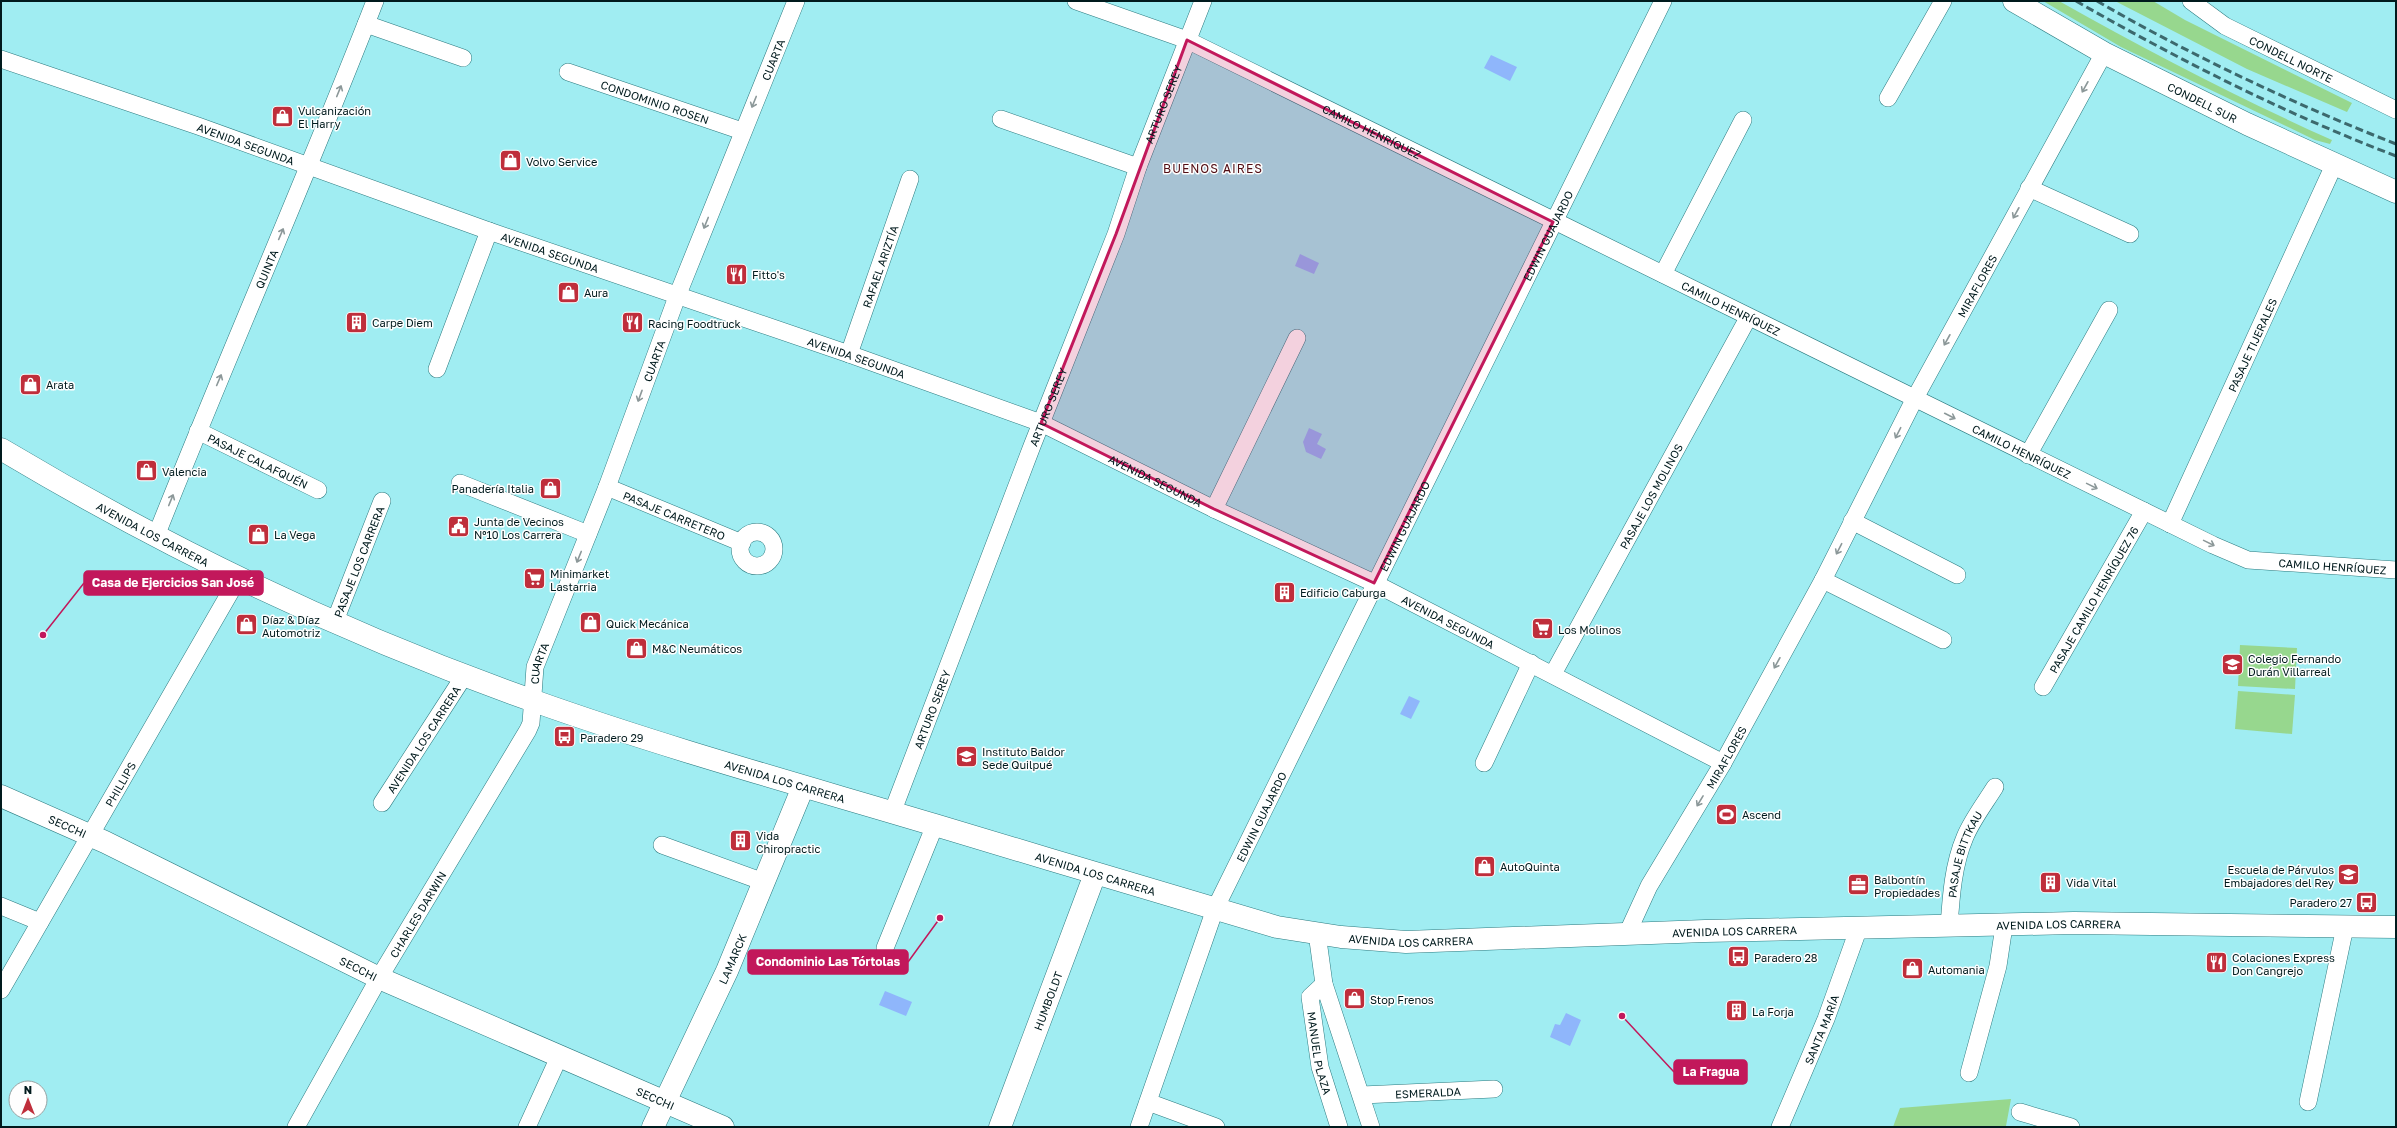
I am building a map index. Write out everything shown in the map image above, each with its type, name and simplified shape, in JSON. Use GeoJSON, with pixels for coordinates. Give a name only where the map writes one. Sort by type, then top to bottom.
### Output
{"type":"FeatureCollection","features":[{"type":"Feature","properties":{"kind":"main road","name":"CONDELL SUR"},"geometry":{"type":"LineString","coordinates":[[2014,1],[2104,53],[2334,165],[2396,192]]}},
{"type":"Feature","properties":{"kind":"main road","name":"AVENIDA LOS CARRERA"},"geometry":{"type":"LineString","coordinates":[[1,449],[156,536],[239,577],[335,621],[464,676],[611,728],[803,787],[935,825],[1094,874],[1278,926],[1341,937],[1406,942],[1627,934],[2125,923],[2396,926]]}},
{"type":"Feature","properties":{"kind":"main road","name":"LAMARCK"},"geometry":{"type":"LineString","coordinates":[[653,1127],[727,971],[803,787]]}},
{"type":"Feature","properties":{"kind":"main road","name":"SECCHI"},"geometry":{"type":"LineString","coordinates":[[1,796],[90,835],[379,978],[723,1127]]}},
{"type":"Feature","properties":{"kind":"main road","name":"HUMBOLDT"},"geometry":{"type":"LineString","coordinates":[[1000,1127],[1094,874]]}},
{"type":"Feature","properties":{"kind":"street","name":"QUINTA"},"geometry":{"type":"LineString","coordinates":[[156,536],[198,430],[310,166],[375,1]]}},
{"type":"Feature","properties":{"kind":"street","name":"CUARTA"},"geometry":{"type":"LineString","coordinates":[[532,701],[535,667],[607,487],[678,294],[742,131],[796,1]]}},
{"type":"Feature","properties":{"kind":"street","name":"CAMILO HENRÍQUEZ"},"geometry":{"type":"LineString","coordinates":[[1076,1],[1187,40],[1554,222],[1663,274],[1748,318],[1915,398],[2170,524],[2248,560],[2396,570]]}},
{"type":"Feature","properties":{"kind":"street","name":"ARTURO SEREY"},"geometry":{"type":"LineString","coordinates":[[892,813],[1041,423],[1116,234],[1138,167],[1203,1]]}},
{"type":"Feature","properties":{"kind":"street","name":"EDWIN GUAJARDO"},"geometry":{"type":"LineString","coordinates":[[1139,1127],[1215,909],[1374,583],[1663,1]]}},
{"type":"Feature","properties":{"kind":"street"},"geometry":{"type":"LineString","coordinates":[[1888,98],[1943,1]]}},
{"type":"Feature","properties":{"kind":"street","name":"CONDELL NORTE"},"geometry":{"type":"LineString","coordinates":[[2191,1],[2225,26],[2396,110]]}},
{"type":"Feature","properties":{"kind":"street"},"geometry":{"type":"LineString","coordinates":[[366,24],[463,58]]}},
{"type":"Feature","properties":{"kind":"street","name":"MIRAFLORES"},"geometry":{"type":"LineString","coordinates":[[1627,934],[1649,886],[1723,763],[1823,580],[1915,398],[2104,53]]}},
{"type":"Feature","properties":{"kind":"street","name":"AVENIDA SEGUNDA"},"geometry":{"type":"LineString","coordinates":[[1,59],[310,166],[489,231],[678,294],[1041,423],[1214,509],[1374,583],[1723,763]]}},
{"type":"Feature","properties":{"kind":"street","name":"CONDOMINIO ROSEN"},"geometry":{"type":"LineString","coordinates":[[568,72],[742,131]]}},
{"type":"Feature","properties":{"kind":"street"},"geometry":{"type":"LineString","coordinates":[[1001,119],[1138,167]]}},
{"type":"Feature","properties":{"kind":"street"},"geometry":{"type":"LineString","coordinates":[[1663,274],[1743,120]]}},
{"type":"Feature","properties":{"kind":"street","name":"PASAJE TIJERALES"},"geometry":{"type":"LineString","coordinates":[[2170,524],[2334,165]]}},
{"type":"Feature","properties":{"kind":"street","name":"RAFAEL ARIZTÍA"},"geometry":{"type":"LineString","coordinates":[[849,354],[910,179]]}},
{"type":"Feature","properties":{"kind":"street"},"geometry":{"type":"LineString","coordinates":[[2029,188],[2130,234]]}},
{"type":"Feature","properties":{"kind":"street","name":"AVENIDA SEGUNDA"},"geometry":{"type":"LineString","coordinates":[[437,369],[489,231]]}},
{"type":"Feature","properties":{"kind":"street"},"geometry":{"type":"LineString","coordinates":[[2028,455],[2109,310]]}},
{"type":"Feature","properties":{"kind":"street","name":"PASAJE LOS MOLINOS"},"geometry":{"type":"LineString","coordinates":[[1553,674],[1748,318]]}},
{"type":"Feature","properties":{"kind":"street","name":"AVENIDA SEGUNDA"},"geometry":{"type":"LineString","coordinates":[[1214,509],[1297,338]]}},
{"type":"Feature","properties":{"kind":"street","name":"PASAJE CALAFQUÉN"},"geometry":{"type":"LineString","coordinates":[[198,430],[318,490]]}},
{"type":"Feature","properties":{"kind":"street"},"geometry":{"type":"LineString","coordinates":[[460,483],[588,534]]}},
{"type":"Feature","properties":{"kind":"street","name":"PASAJE CARRETERO"},"geometry":{"type":"LineString","coordinates":[[607,487],[742,543]]}},
{"type":"Feature","properties":{"kind":"street","name":"PASAJE LOS CARRERA"},"geometry":{"type":"LineString","coordinates":[[335,621],[382,501]]}},
{"type":"Feature","properties":{"kind":"street","name":"PASAJE CAMILO HENRÍQUEZ 76"},"geometry":{"type":"LineString","coordinates":[[2042,687],[2144,511]]}},
{"type":"Feature","properties":{"kind":"street"},"geometry":{"type":"LineString","coordinates":[[1852,521],[1957,574]]}},
{"type":"Feature","properties":{"kind":"street","name":"PHILLIPS"},"geometry":{"type":"LineString","coordinates":[[1,990],[239,577]]}},
{"type":"Feature","properties":{"kind":"street"},"geometry":{"type":"LineString","coordinates":[[1823,580],[1942,640]]}},
{"type":"Feature","properties":{"kind":"street"},"geometry":{"type":"LineString","coordinates":[[1484,763],[1531,663]]}},
{"type":"Feature","properties":{"kind":"street","name":"AVENIDA LOS CARRERA"},"geometry":{"type":"LineString","coordinates":[[382,803],[464,676]]}},
{"type":"Feature","properties":{"kind":"street","name":"CHARLES DARWIN"},"geometry":{"type":"LineString","coordinates":[[296,1127],[379,978],[528,730],[531,723],[532,701]]}},
{"type":"Feature","properties":{"kind":"street","name":"PASAJE BITTKAU"},"geometry":{"type":"LineString","coordinates":[[1949,927],[1951,892],[1962,846],[1969,829],[1995,787]]}},
{"type":"Feature","properties":{"kind":"street"},"geometry":{"type":"LineString","coordinates":[[885,948],[935,825]]}},
{"type":"Feature","properties":{"kind":"street"},"geometry":{"type":"LineString","coordinates":[[662,845],[764,882]]}},
{"type":"Feature","properties":{"kind":"street"},"geometry":{"type":"LineString","coordinates":[[1,906],[40,922]]}},
{"type":"Feature","properties":{"kind":"street"},"geometry":{"type":"LineString","coordinates":[[1969,1073],[1998,966],[2004,926]]}},
{"type":"Feature","properties":{"kind":"street"},"geometry":{"type":"LineString","coordinates":[[2308,1102],[2344,926]]}},
{"type":"Feature","properties":{"kind":"street","name":"SANTA MARÍA"},"geometry":{"type":"LineString","coordinates":[[1780,1127],[1826,1019],[1858,930]]}},
{"type":"Feature","properties":{"kind":"street","name":"MANUEL PLAZA"},"geometry":{"type":"LineString","coordinates":[[1317,933],[1324,984],[1362,1095],[1371,1127]]}},
{"type":"Feature","properties":{"kind":"street","name":"MANUEL PLAZA"},"geometry":{"type":"LineString","coordinates":[[1324,984],[1310,997],[1320,1067],[1339,1127]]}},
{"type":"Feature","properties":{"kind":"street"},"geometry":{"type":"LineString","coordinates":[[527,1127],[559,1057]]}},
{"type":"Feature","properties":{"kind":"street","name":"ESMERALDA"},"geometry":{"type":"LineString","coordinates":[[1362,1095],[1494,1089]]}},
{"type":"Feature","properties":{"kind":"street"},"geometry":{"type":"LineString","coordinates":[[1148,1102],[1216,1127]]}},
{"type":"Feature","properties":{"kind":"street"},"geometry":{"type":"LineString","coordinates":[[2020,1112],[2072,1127]]}},
{"type":"Feature","properties":{"kind":"highlighted area"},"geometry":{"type":"Polygon","coordinates":[[[1187,40],[1553,222],[1374,583],[1214,509],[1041,423],[1116,234],[1187,40]]]}},
{"type":"Feature","properties":{"kind":"green space"},"geometry":{"type":"Polygon","coordinates":[[[2043,1],[2059,1],[2194,74],[2262,108],[2332,140],[2330,144],[2315,140],[2121,47],[2043,1]]]}},
{"type":"Feature","properties":{"kind":"green space"},"geometry":{"type":"Polygon","coordinates":[[[2115,1],[2153,1],[2185,20],[2352,103],[2347,112],[2247,69],[2115,1]]]}},
{"type":"Feature","properties":{"kind":"green space"},"geometry":{"type":"Polygon","coordinates":[[[2240,645],[2297,648],[2295,689],[2238,686],[2240,645]]]}},
{"type":"Feature","properties":{"kind":"green space"},"geometry":{"type":"Polygon","coordinates":[[[2238,691],[2295,695],[2292,734],[2235,729],[2238,691]]]}},
{"type":"Feature","properties":{"kind":"green space"},"geometry":{"type":"Polygon","coordinates":[[[2011,1099],[2006,1126],[2008,1127],[1893,1127],[1900,1108],[2011,1099]]]}},
{"type":"Feature","properties":{"kind":"water"},"geometry":{"type":"Polygon","coordinates":[[[1491,55],[1517,67],[1510,81],[1484,68],[1491,55]]]}},
{"type":"Feature","properties":{"kind":"water"},"geometry":{"type":"Polygon","coordinates":[[[1300,254],[1319,263],[1314,274],[1295,266],[1300,254]]]}},
{"type":"Feature","properties":{"kind":"water"},"geometry":{"type":"Polygon","coordinates":[[[1309,428],[1322,434],[1317,444],[1326,449],[1321,459],[1306,452],[1303,442],[1309,428]]]}},
{"type":"Feature","properties":{"kind":"water"},"geometry":{"type":"Polygon","coordinates":[[[1409,696],[1420,701],[1411,719],[1400,714],[1409,696]]]}},
{"type":"Feature","properties":{"kind":"water"},"geometry":{"type":"Polygon","coordinates":[[[885,991],[912,1002],[906,1016],[879,1005],[885,991]]]}},
{"type":"Feature","properties":{"kind":"water"},"geometry":{"type":"Polygon","coordinates":[[[1566,1013],[1581,1020],[1570,1046],[1550,1037],[1555,1024],[1560,1025],[1566,1013]]]}},
{"type":"Feature","properties":{"kind":"railway"},"geometry":{"type":"LineString","coordinates":[[2076,1],[2233,85],[2355,140],[2396,156]]}},
{"type":"Feature","properties":{"kind":"railway"},"geometry":{"type":"LineString","coordinates":[[2097,1],[2206,60],[2320,113],[2396,144]]}},
{"type":"Feature","properties":{"kind":"place","name":"Vulcanización El Harry"},"geometry":{"type":"Point","coordinates":[283,116]}},
{"type":"Feature","properties":{"kind":"place","name":"Volvo Service"},"geometry":{"type":"Point","coordinates":[511,161]}},
{"type":"Feature","properties":{"kind":"place","name":"Fitto's"},"geometry":{"type":"Point","coordinates":[737,274]}},
{"type":"Feature","properties":{"kind":"place","name":"Aura"},"geometry":{"type":"Point","coordinates":[568,292]}},
{"type":"Feature","properties":{"kind":"place","name":"Carpe Diem"},"geometry":{"type":"Point","coordinates":[357,322]}},
{"type":"Feature","properties":{"kind":"place","name":"Racing Foodtruck"},"geometry":{"type":"Point","coordinates":[632,323]}},
{"type":"Feature","properties":{"kind":"place","name":"Arata"},"geometry":{"type":"Point","coordinates":[31,384]}},
{"type":"Feature","properties":{"kind":"place","name":"Valencia"},"geometry":{"type":"Point","coordinates":[147,471]}},
{"type":"Feature","properties":{"kind":"place","name":"Panadería Italia"},"geometry":{"type":"Point","coordinates":[550,488]}},
{"type":"Feature","properties":{"kind":"place","name":"Junta de Vecinos Nº10 Los Carrera"},"geometry":{"type":"Point","coordinates":[458,527]}},
{"type":"Feature","properties":{"kind":"place","name":"La Vega"},"geometry":{"type":"Point","coordinates":[258,534]}},
{"type":"Feature","properties":{"kind":"place","name":"Minimarket Lastarria"},"geometry":{"type":"Point","coordinates":[535,579]}},
{"type":"Feature","properties":{"kind":"place","name":"Edificio Caburga"},"geometry":{"type":"Point","coordinates":[1284,592]}},
{"type":"Feature","properties":{"kind":"place","name":"Quick Mecánica"},"geometry":{"type":"Point","coordinates":[591,623]}},
{"type":"Feature","properties":{"kind":"place","name":"Díaz & Díaz Automotriz"},"geometry":{"type":"Point","coordinates":[247,625]}},
{"type":"Feature","properties":{"kind":"place","name":"Los Molinos"},"geometry":{"type":"Point","coordinates":[1542,629]}},
{"type":"Feature","properties":{"kind":"place","name":"Casa de Ejercicios San José"},"geometry":{"type":"Point","coordinates":[43,635]}},
{"type":"Feature","properties":{"kind":"place","name":"M&C Neumáticos"},"geometry":{"type":"Point","coordinates":[636,648]}},
{"type":"Feature","properties":{"kind":"place","name":"Colegio Fernando Durán Villarreal"},"geometry":{"type":"Point","coordinates":[2233,664]}},
{"type":"Feature","properties":{"kind":"place","name":"Paradero 29"},"geometry":{"type":"Point","coordinates":[564,737]}},
{"type":"Feature","properties":{"kind":"place","name":"Instituto Baldor Sede Quilpué"},"geometry":{"type":"Point","coordinates":[967,757]}},
{"type":"Feature","properties":{"kind":"place","name":"Ascend"},"geometry":{"type":"Point","coordinates":[1726,814]}},
{"type":"Feature","properties":{"kind":"place","name":"Vida Chiropractic"},"geometry":{"type":"Point","coordinates":[740,841]}},
{"type":"Feature","properties":{"kind":"place","name":"AutoQuinta"},"geometry":{"type":"Point","coordinates":[1484,866]}},
{"type":"Feature","properties":{"kind":"place","name":"Escuela de Párvulos Embajadores del Rey"},"geometry":{"type":"Point","coordinates":[2349,875]}},
{"type":"Feature","properties":{"kind":"place","name":"Vida Vital"},"geometry":{"type":"Point","coordinates":[2050,882]}},
{"type":"Feature","properties":{"kind":"place","name":"Balbontín Propiedades"},"geometry":{"type":"Point","coordinates":[1858,885]}},
{"type":"Feature","properties":{"kind":"place","name":"Paradero 27"},"geometry":{"type":"Point","coordinates":[2367,902]}},
{"type":"Feature","properties":{"kind":"place","name":"Condominio Las Tórtolas"},"geometry":{"type":"Point","coordinates":[940,918]}},
{"type":"Feature","properties":{"kind":"place","name":"Paradero 28"},"geometry":{"type":"Point","coordinates":[1739,957]}},
{"type":"Feature","properties":{"kind":"place","name":"Colaciones Express Don Cangrejo"},"geometry":{"type":"Point","coordinates":[2217,963]}},
{"type":"Feature","properties":{"kind":"place","name":"Automania"},"geometry":{"type":"Point","coordinates":[1912,969]}},
{"type":"Feature","properties":{"kind":"place","name":"Stop Frenos"},"geometry":{"type":"Point","coordinates":[1355,999]}},
{"type":"Feature","properties":{"kind":"place","name":"La Forja"},"geometry":{"type":"Point","coordinates":[1736,1011]}},
{"type":"Feature","properties":{"kind":"place","name":"La Fragua"},"geometry":{"type":"Point","coordinates":[1622,1016]}},
{"type":"Feature","properties":{"kind":"district","name":"BUENOS AIRES"},"geometry":{"type":"Point","coordinates":[1213,168]}}]}
